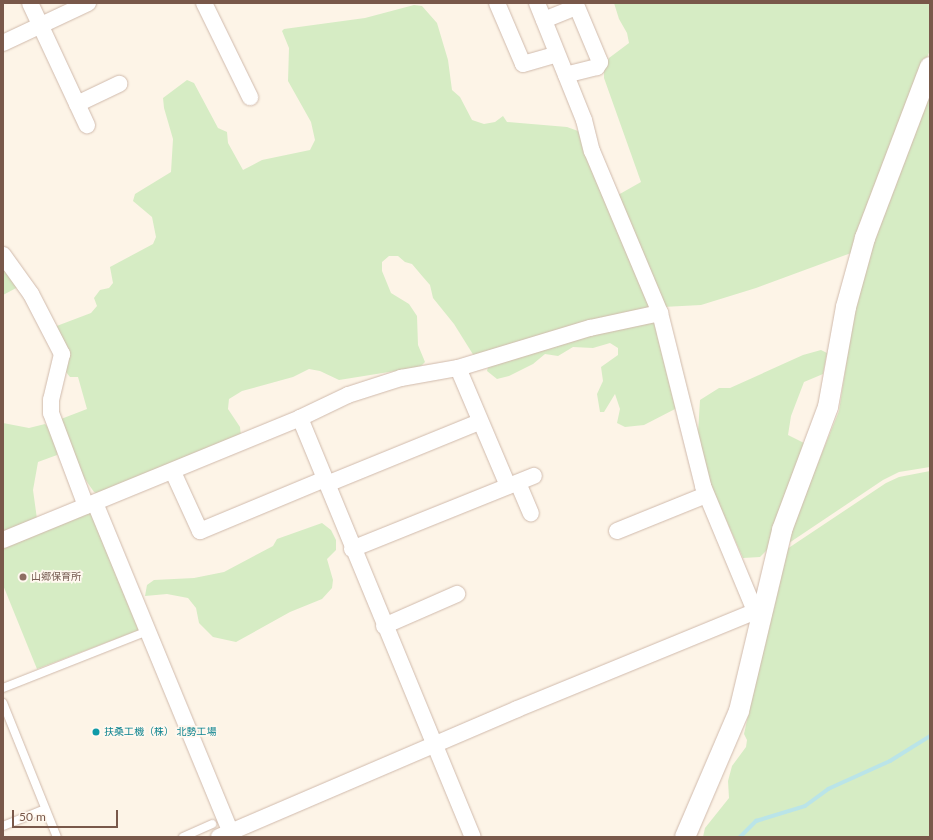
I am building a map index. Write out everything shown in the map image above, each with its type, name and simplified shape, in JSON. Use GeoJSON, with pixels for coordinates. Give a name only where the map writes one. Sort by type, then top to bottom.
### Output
{"type":"FeatureCollection","features":[{"type":"Feature","properties":{"kind":"street"},"geometry":{"type":"LineString","coordinates":[[30,3],[87,125]]}},
{"type":"Feature","properties":{"kind":"street"},"geometry":{"type":"LineString","coordinates":[[3,43],[88,3]]}},
{"type":"Feature","properties":{"kind":"street"},"geometry":{"type":"LineString","coordinates":[[204,3],[250,97]]}},
{"type":"Feature","properties":{"kind":"street"},"geometry":{"type":"LineString","coordinates":[[497,3],[523,64],[557,54]]}},
{"type":"Feature","properties":{"kind":"street"},"geometry":{"type":"LineString","coordinates":[[537,3],[584,120],[592,151],[660,313],[706,495],[758,610]]}},
{"type":"Feature","properties":{"kind":"street"},"geometry":{"type":"LineString","coordinates":[[544,20],[577,7],[600,62],[597,66],[566,75]]}},
{"type":"Feature","properties":{"kind":"street"},"geometry":{"type":"LineString","coordinates":[[685,837],[739,710],[758,610],[782,530],[828,407],[846,307],[866,238],[930,67]]}},
{"type":"Feature","properties":{"kind":"street"},"geometry":{"type":"LineString","coordinates":[[77,104],[120,84]]}},
{"type":"Feature","properties":{"kind":"street"},"geometry":{"type":"LineString","coordinates":[[3,255],[31,294],[62,354],[51,400],[51,413],[148,631],[224,832],[434,746],[758,610]]}},
{"type":"Feature","properties":{"kind":"street"},"geometry":{"type":"LineString","coordinates":[[3,540],[172,472],[300,418],[348,395],[402,378],[458,368],[590,328],[660,313]]}},
{"type":"Feature","properties":{"kind":"street"},"geometry":{"type":"LineString","coordinates":[[458,368],[479,422],[513,484],[531,513]]}},
{"type":"Feature","properties":{"kind":"street"},"geometry":{"type":"LineString","coordinates":[[300,418],[352,549],[473,837]]}},
{"type":"Feature","properties":{"kind":"street"},"geometry":{"type":"LineString","coordinates":[[172,472],[200,531],[479,422]]}},
{"type":"Feature","properties":{"kind":"street"},"geometry":{"type":"LineString","coordinates":[[352,549],[534,476]]}},
{"type":"Feature","properties":{"kind":"street"},"geometry":{"type":"LineString","coordinates":[[616,531],[706,495]]}},
{"type":"Feature","properties":{"kind":"street"},"geometry":{"type":"LineString","coordinates":[[384,626],[457,594]]}},
{"type":"Feature","properties":{"kind":"lane"},"geometry":{"type":"LineString","coordinates":[[3,688],[148,631]]}},
{"type":"Feature","properties":{"kind":"lane"},"geometry":{"type":"LineString","coordinates":[[3,703],[57,837]]}},
{"type":"Feature","properties":{"kind":"lane"},"geometry":{"type":"LineString","coordinates":[[3,826],[45,809]]}},
{"type":"Feature","properties":{"kind":"lane"},"geometry":{"type":"LineString","coordinates":[[182,837],[224,832]]}},
{"type":"Feature","properties":{"kind":"green space"},"geometry":{"type":"Polygon","coordinates":[[[614,3],[930,3],[930,50],[851,253],[756,288],[701,305],[663,307],[618,195],[641,182],[604,78],[604,68],[609,58],[629,43],[627,33],[619,19],[614,3]]]}},
{"type":"Feature","properties":{"kind":"green space"},"geometry":{"type":"Polygon","coordinates":[[[414,5],[422,6],[437,23],[448,60],[452,90],[460,97],[472,120],[484,124],[495,122],[503,116],[507,122],[567,127],[578,131],[585,138],[654,308],[474,356],[454,324],[433,298],[430,285],[412,264],[405,262],[398,256],[389,256],[382,262],[382,271],[391,293],[409,304],[417,316],[418,345],[425,362],[420,367],[339,380],[320,371],[309,369],[293,377],[242,391],[229,399],[228,409],[240,427],[241,436],[100,495],[94,492],[78,469],[61,419],[87,409],[78,377],[70,377],[66,372],[67,358],[54,327],[91,313],[97,306],[94,298],[100,290],[109,288],[113,283],[110,267],[153,244],[156,237],[152,217],[133,201],[135,194],[171,172],[173,139],[164,108],[163,98],[187,80],[194,83],[218,128],[227,132],[228,143],[243,170],[262,160],[310,150],[315,140],[311,122],[288,81],[289,48],[282,31],[284,29],[365,18],[414,5]]]}},
{"type":"Feature","properties":{"kind":"green space"},"geometry":{"type":"Polygon","coordinates":[[[930,93],[930,467],[899,472],[883,480],[789,543],[787,539],[839,411],[855,306],[867,256],[930,93]]]}},
{"type":"Feature","properties":{"kind":"green space"},"geometry":{"type":"Polygon","coordinates":[[[3,265],[20,286],[3,295],[3,265]]]}},
{"type":"Feature","properties":{"kind":"green space"},"geometry":{"type":"Polygon","coordinates":[[[654,320],[677,408],[644,425],[625,427],[617,423],[620,409],[615,394],[604,412],[600,412],[597,394],[603,381],[601,367],[618,355],[618,348],[610,343],[593,348],[573,347],[558,356],[545,354],[533,364],[509,376],[497,379],[487,371],[489,363],[585,335],[654,320]]]}},
{"type":"Feature","properties":{"kind":"green space"},"geometry":{"type":"Polygon","coordinates":[[[821,350],[827,353],[823,374],[804,382],[791,416],[788,435],[804,443],[770,547],[760,557],[743,558],[710,484],[698,433],[700,400],[719,388],[730,388],[803,355],[821,350]]]}},
{"type":"Feature","properties":{"kind":"green space"},"geometry":{"type":"Polygon","coordinates":[[[3,423],[29,428],[45,424],[52,431],[58,448],[57,455],[38,462],[33,490],[37,519],[3,532],[3,423]]]}},
{"type":"Feature","properties":{"kind":"green space"},"geometry":{"type":"Polygon","coordinates":[[[930,471],[930,837],[703,837],[705,828],[729,798],[728,781],[732,766],[746,747],[747,740],[744,734],[784,551],[886,483],[899,477],[930,471]]]}},
{"type":"Feature","properties":{"kind":"green space"},"geometry":{"type":"Polygon","coordinates":[[[88,512],[95,515],[142,629],[37,669],[3,585],[3,548],[88,512]]]}},
{"type":"Feature","properties":{"kind":"green space"},"geometry":{"type":"Polygon","coordinates":[[[322,523],[331,530],[336,540],[336,550],[327,559],[333,580],[332,588],[322,599],[290,612],[236,642],[213,637],[199,623],[196,608],[188,598],[167,594],[145,596],[147,585],[154,580],[194,578],[224,572],[273,546],[277,539],[322,523]]]}},
{"type":"Feature","properties":{"kind":"waterway"},"geometry":{"type":"LineString","coordinates":[[740,837],[756,821],[805,806],[828,789],[890,761],[930,736]]}},
{"type":"Feature","properties":{"kind":"place","name":"山郷保育所"},"geometry":{"type":"Point","coordinates":[23,577]}},
{"type":"Feature","properties":{"kind":"place","name":"扶桑工機（株） 北勢工場"},"geometry":{"type":"Point","coordinates":[96,732]}}]}
